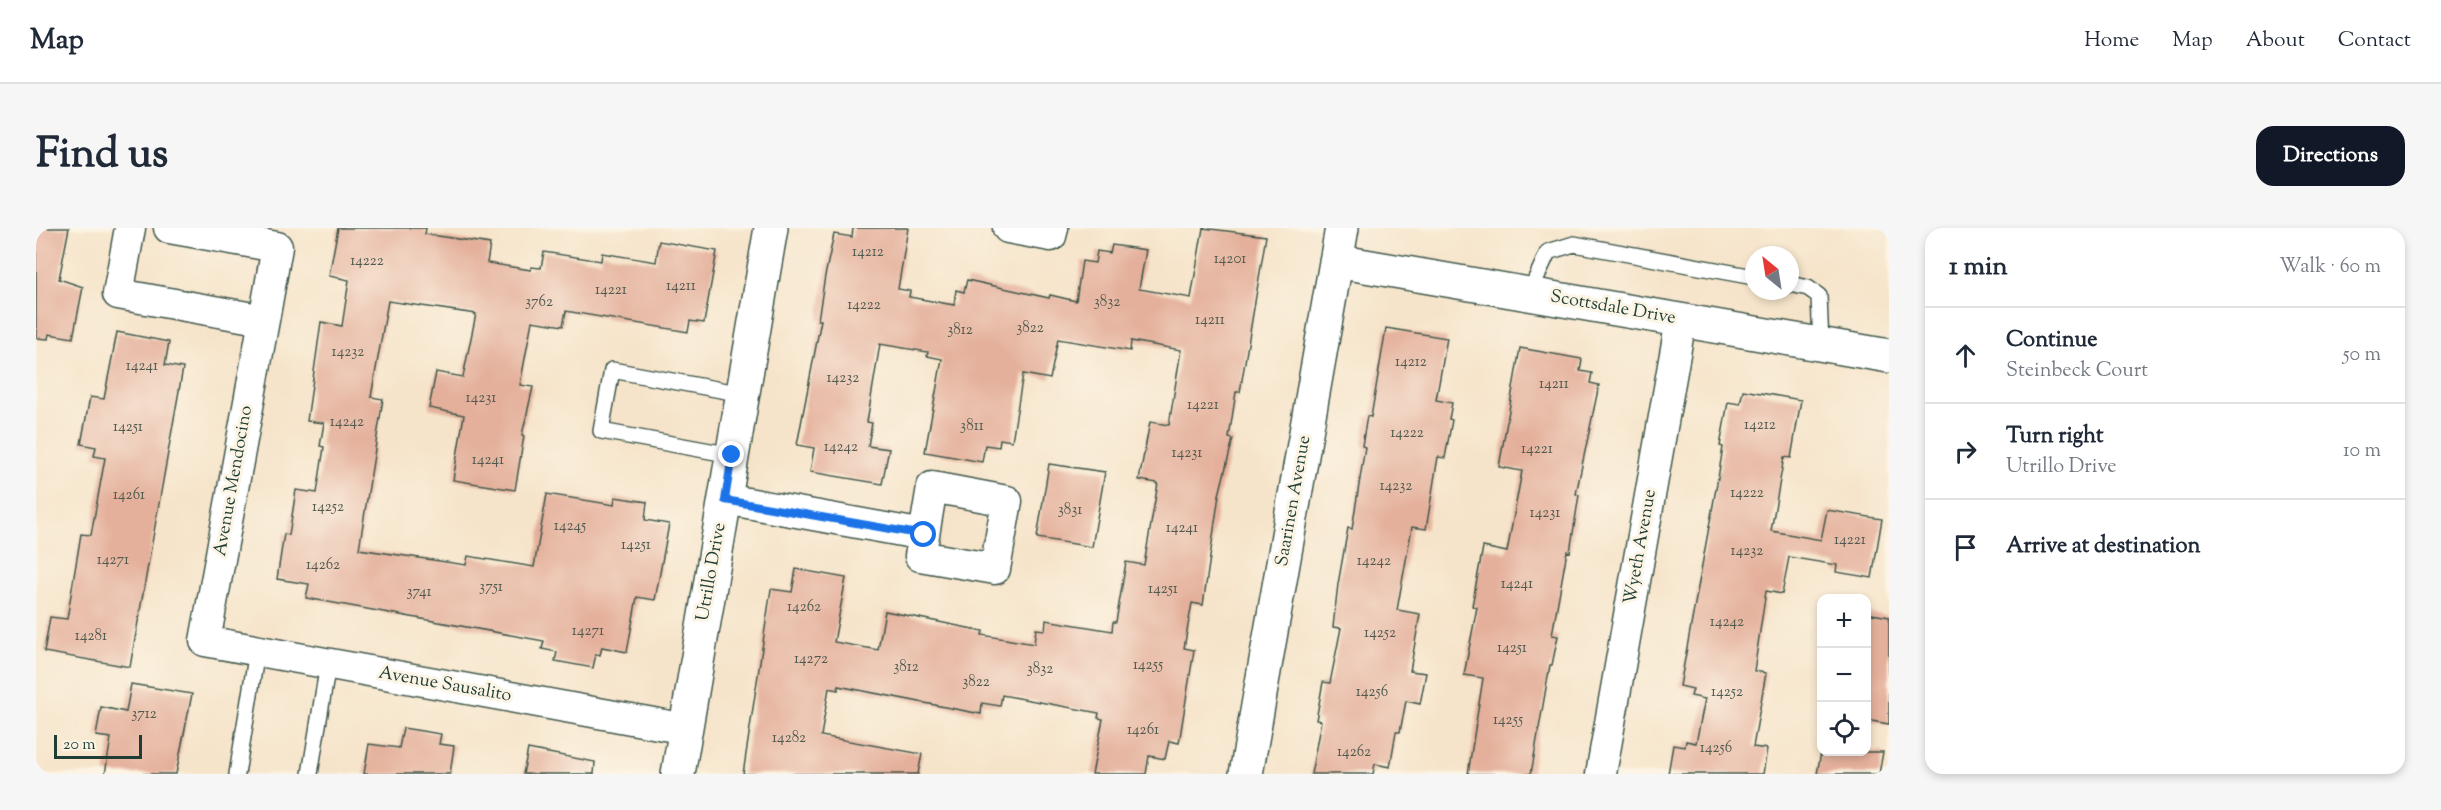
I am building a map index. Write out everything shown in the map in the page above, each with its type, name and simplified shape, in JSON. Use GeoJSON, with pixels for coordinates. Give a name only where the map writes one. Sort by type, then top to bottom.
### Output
{"type":"FeatureCollection","features":[{"type":"Feature","properties":{"kind":"street"},"geometry":{"type":"LineString","coordinates":[[130,228],[118,294],[264,320]]}},
{"type":"Feature","properties":{"kind":"street","name":"Avenue Mendocino"},"geometry":{"type":"LineString","coordinates":[[169,228],[277,247],[205,641]]}},
{"type":"Feature","properties":{"kind":"street","name":"Utrillo Drive"},"geometry":{"type":"LineString","coordinates":[[678,774],[771,228]]}},
{"type":"Feature","properties":{"kind":"street"},"geometry":{"type":"LineString","coordinates":[[1008,228],[1051,236],[1053,228]]}},
{"type":"Feature","properties":{"kind":"street","name":"Saarinen Avenue"},"geometry":{"type":"LineString","coordinates":[[1246,774],[1342,228]]}},
{"type":"Feature","properties":{"kind":"street","name":"Scottsdale Drive"},"geometry":{"type":"LineString","coordinates":[[1336,261],[1889,356]]}},
{"type":"Feature","properties":{"kind":"street","name":"Wyeth Avenue"},"geometry":{"type":"LineString","coordinates":[[1601,774],[1681,320]]}},
{"type":"Feature","properties":{"kind":"street"},"geometry":{"type":"LineString","coordinates":[[725,500],[924,535]]}},
{"type":"Feature","properties":{"kind":"street","name":"Avenue Sausalito"},"geometry":{"type":"LineString","coordinates":[[205,641],[686,729]]}},
{"type":"Feature","properties":{"kind":"lane"},"geometry":{"type":"LineString","coordinates":[[1529,294],[1548,252],[1574,244],[1745,276]]}},
{"type":"Feature","properties":{"kind":"lane"},"geometry":{"type":"LineString","coordinates":[[1799,286],[1808,288],[1819,296],[1821,345]]}},
{"type":"Feature","properties":{"kind":"lane"},"geometry":{"type":"LineString","coordinates":[[732,455],[601,431],[612,370],[743,394]]}},
{"type":"Feature","properties":{"kind":"lane"},"geometry":{"type":"LineString","coordinates":[[237,774],[257,651]]}},
{"type":"Feature","properties":{"kind":"lane"},"geometry":{"type":"LineString","coordinates":[[310,774],[328,664]]}},
{"type":"Feature","properties":{"kind":"building"},"geometry":{"type":"Polygon","coordinates":[[[36,228],[69,228],[59,279],[83,287],[73,338],[49,334],[48,339],[36,338],[36,228]]]}},
{"type":"Feature","properties":{"kind":"building"},"geometry":{"type":"Polygon","coordinates":[[[338,228],[426,228],[425,234],[490,244],[487,263],[531,270],[531,267],[541,268],[544,252],[601,261],[602,253],[656,262],[659,241],[717,251],[704,323],[690,321],[688,332],[566,311],[563,326],[532,321],[520,385],[533,387],[522,435],[524,436],[515,490],[453,480],[464,415],[429,408],[436,372],[463,377],[476,314],[388,301],[371,397],[383,399],[359,549],[466,565],[468,556],[534,567],[547,494],[614,505],[615,497],[647,502],[645,520],[669,524],[655,600],[637,597],[627,652],[602,647],[600,655],[596,654],[593,668],[555,661],[557,652],[542,649],[544,641],[306,598],[309,584],[277,579],[284,534],[289,535],[296,490],[317,493],[324,447],[320,446],[324,423],[307,421],[321,322],[342,326],[349,280],[329,276],[338,228]]]}},
{"type":"Feature","properties":{"kind":"building"},"geometry":{"type":"Polygon","coordinates":[[[853,228],[908,228],[898,289],[910,291],[909,297],[954,305],[956,290],[964,292],[967,280],[1049,298],[1050,295],[1076,301],[1082,261],[1095,263],[1097,251],[1110,253],[1112,245],[1146,250],[1139,289],[1191,298],[1203,228],[1266,236],[1240,392],[1236,392],[1229,438],[1233,439],[1219,495],[1203,605],[1192,603],[1184,648],[1194,650],[1179,743],[1169,741],[1165,759],[1149,756],[1146,774],[1092,774],[1103,719],[1098,718],[1099,713],[1002,695],[1000,706],[982,703],[981,714],[838,686],[838,690],[829,688],[821,736],[922,754],[918,774],[743,774],[771,589],[792,592],[796,569],[846,578],[834,642],[878,650],[885,611],[983,631],[982,635],[1034,644],[1036,629],[1045,630],[1046,620],[1112,631],[1113,622],[1116,622],[1126,562],[1144,565],[1158,483],[1139,480],[1150,422],[1169,425],[1181,350],[1131,341],[1130,351],[1058,339],[1050,379],[1023,374],[1012,441],[1000,439],[999,447],[985,445],[982,462],[925,452],[942,359],[927,356],[928,352],[880,344],[867,422],[872,423],[868,446],[889,449],[882,484],[810,472],[814,448],[797,445],[821,320],[818,320],[825,276],[834,234],[852,237],[853,228]]]}},
{"type":"Feature","properties":{"kind":"building"},"geometry":{"type":"Polygon","coordinates":[[[1386,328],[1447,338],[1436,400],[1452,403],[1449,419],[1452,420],[1445,458],[1438,457],[1426,529],[1412,527],[1397,610],[1420,614],[1410,671],[1426,673],[1420,704],[1406,701],[1400,732],[1396,732],[1390,767],[1375,764],[1373,774],[1311,774],[1321,721],[1316,720],[1323,682],[1330,683],[1341,628],[1333,627],[1338,584],[1348,528],[1352,529],[1365,447],[1362,446],[1367,416],[1371,417],[1386,328]]]}},
{"type":"Feature","properties":{"kind":"building"},"geometry":{"type":"Polygon","coordinates":[[[117,332],[169,342],[165,365],[183,368],[130,667],[44,652],[50,617],[67,619],[81,534],[91,535],[105,458],[94,456],[96,447],[81,444],[90,397],[104,399],[117,332]]]}},
{"type":"Feature","properties":{"kind":"building"},"geometry":{"type":"Polygon","coordinates":[[[1520,348],[1582,359],[1580,371],[1592,373],[1590,383],[1599,385],[1576,494],[1579,495],[1570,552],[1567,551],[1552,635],[1558,636],[1552,665],[1550,665],[1531,774],[1468,774],[1483,678],[1464,675],[1477,607],[1472,606],[1483,547],[1507,552],[1522,471],[1499,467],[1520,348]]]}},
{"type":"Feature","properties":{"kind":"building"},"geometry":{"type":"Polygon","coordinates":[[[1743,390],[1801,400],[1791,458],[1784,457],[1771,531],[1821,540],[1827,510],[1882,519],[1872,578],[1836,572],[1837,565],[1789,557],[1782,594],[1766,591],[1754,671],[1766,673],[1753,747],[1767,749],[1763,774],[1668,774],[1673,745],[1685,747],[1686,741],[1696,743],[1705,699],[1691,696],[1693,689],[1680,686],[1719,472],[1723,447],[1720,446],[1728,402],[1740,404],[1743,390]]]}},
{"type":"Feature","properties":{"kind":"building"},"geometry":{"type":"Polygon","coordinates":[[[1049,464],[1105,472],[1092,547],[1037,538],[1049,464]]]}},
{"type":"Feature","properties":{"kind":"building"},"geometry":{"type":"Polygon","coordinates":[[[1871,614],[1889,617],[1889,724],[1871,721],[1871,614]]]}},
{"type":"Feature","properties":{"kind":"building"},"geometry":{"type":"Polygon","coordinates":[[[131,684],[192,694],[176,774],[105,774],[111,738],[96,736],[101,707],[126,712],[131,684]]]}},
{"type":"Feature","properties":{"kind":"building"},"geometry":{"type":"Polygon","coordinates":[[[403,728],[441,734],[439,744],[454,746],[450,774],[364,774],[369,744],[399,748],[403,728]]]}},
{"type":"Feature","properties":{"kind":"building"},"geometry":{"type":"Polygon","coordinates":[[[528,749],[595,762],[594,774],[523,774],[528,749]]]}},
{"type":"Feature","properties":{"kind":"building"},"geometry":{"type":"Polygon","coordinates":[[[1871,752],[1883,752],[1879,774],[1817,774],[1820,756],[1871,756],[1871,752]]]}},
{"type":"Feature","properties":{"kind":"route"},"geometry":{"type":"LineString","coordinates":[[732,455],[725,500],[924,535]]}}]}
